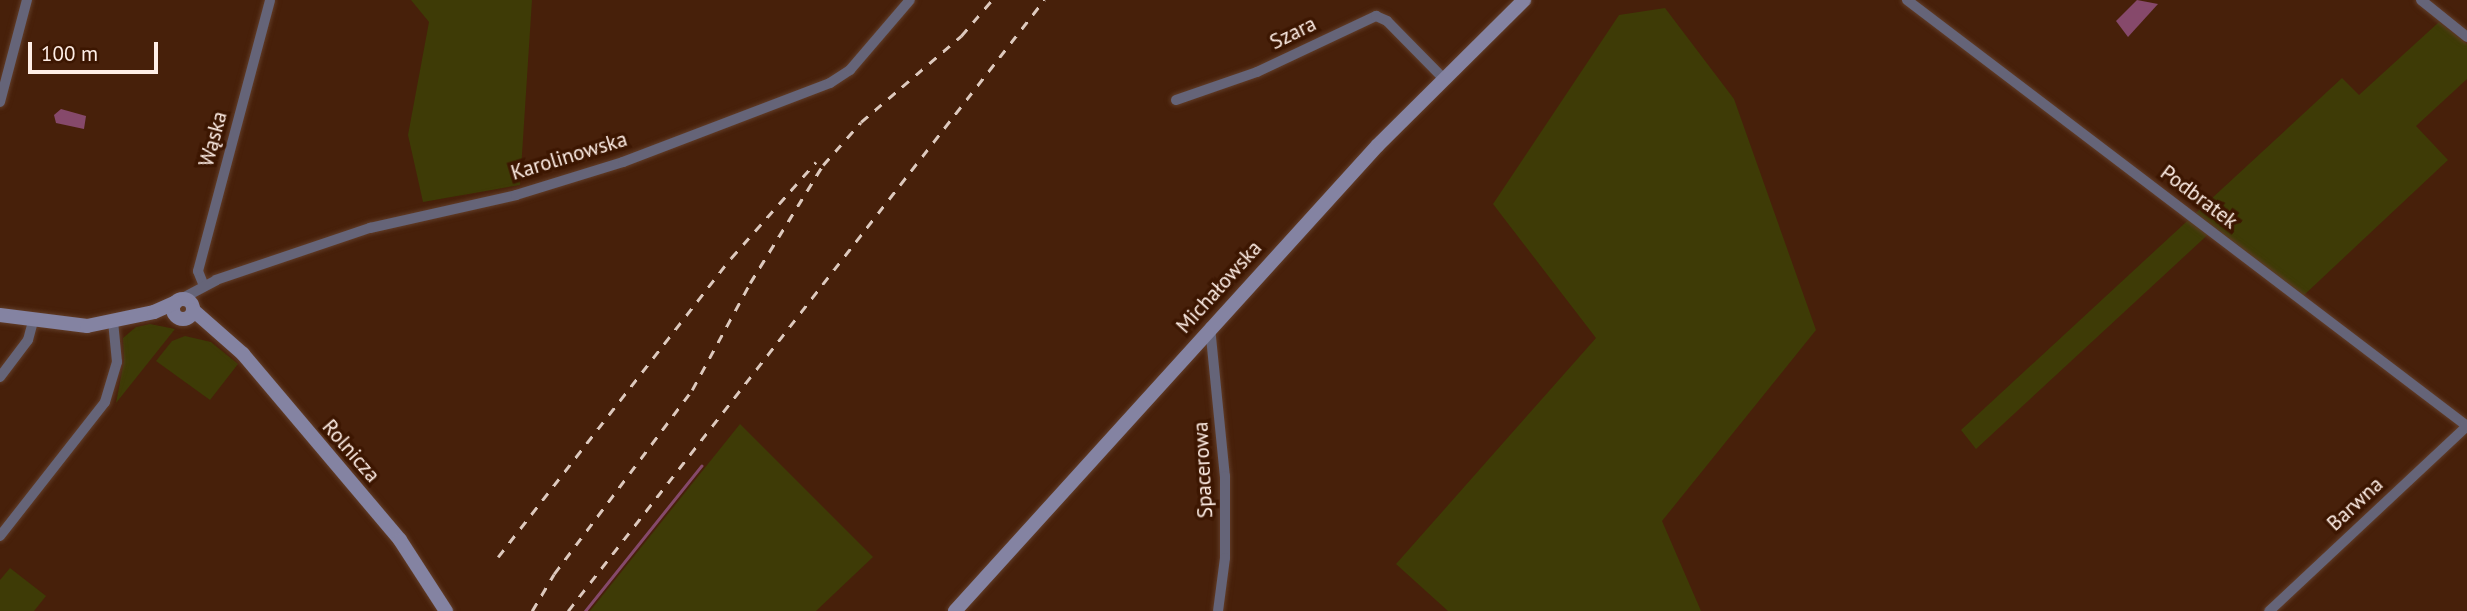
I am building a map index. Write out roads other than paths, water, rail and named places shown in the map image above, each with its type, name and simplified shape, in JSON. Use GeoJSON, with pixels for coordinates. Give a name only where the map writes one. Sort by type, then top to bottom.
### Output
{"type":"FeatureCollection","features":[{"type":"Feature","properties":{"kind":"street"},"geometry":{"type":"LineString","coordinates":[[0,102],[27,0]]}},
{"type":"Feature","properties":{"kind":"street","name":"Wąska"},"geometry":{"type":"LineString","coordinates":[[204,286],[198,271],[270,0]]}},
{"type":"Feature","properties":{"kind":"street","name":"Karolinowska"},"geometry":{"type":"LineString","coordinates":[[204,286],[370,228],[516,195],[623,162],[830,83],[850,70],[911,0]]}},
{"type":"Feature","properties":{"kind":"street","name":"Michałowska"},"geometry":{"type":"LineString","coordinates":[[954,611],[1210,327],[1444,79],[1524,0]]}},
{"type":"Feature","properties":{"kind":"street","name":"Podbratek"},"geometry":{"type":"LineString","coordinates":[[1907,0],[2467,426]]}},
{"type":"Feature","properties":{"kind":"street"},"geometry":{"type":"LineString","coordinates":[[2421,0],[2467,37]]}},
{"type":"Feature","properties":{"kind":"street","name":"Szara"},"geometry":{"type":"LineString","coordinates":[[1176,100],[1257,72],[1376,16],[1387,21],[1444,79]]}},
{"type":"Feature","properties":{"kind":"street"},"geometry":{"type":"LineString","coordinates":[[0,316],[74,326],[113,321],[184,309],[204,286]]}},
{"type":"Feature","properties":{"kind":"street","name":"Rolnicza"},"geometry":{"type":"LineString","coordinates":[[184,309],[243,354],[400,540],[446,611]]}},
{"type":"Feature","properties":{"kind":"street"},"geometry":{"type":"LineString","coordinates":[[0,377],[28,340],[33,321]]}},
{"type":"Feature","properties":{"kind":"street"},"geometry":{"type":"LineString","coordinates":[[0,536],[105,402],[117,362],[113,321]]}},
{"type":"Feature","properties":{"kind":"street","name":"Spacerowa"},"geometry":{"type":"LineString","coordinates":[[1210,327],[1225,476],[1225,558],[1218,611]]}},
{"type":"Feature","properties":{"kind":"street","name":"Barwna"},"geometry":{"type":"LineString","coordinates":[[2269,611],[2467,426]]}},
{"type":"Feature","properties":{"kind":"waterway"},"geometry":{"type":"LineString","coordinates":[[585,611],[701,466]]}},
{"type":"Feature","properties":{"kind":"railway"},"geometry":{"type":"LineString","coordinates":[[532,611],[554,574],[692,390],[750,283],[823,165],[861,122],[961,36],[992,0]]}},
{"type":"Feature","properties":{"kind":"railway"},"geometry":{"type":"LineString","coordinates":[[568,611],[1044,0]]}},
{"type":"Feature","properties":{"kind":"railway"},"geometry":{"type":"LineString","coordinates":[[498,557],[731,258],[816,162]]}}]}
